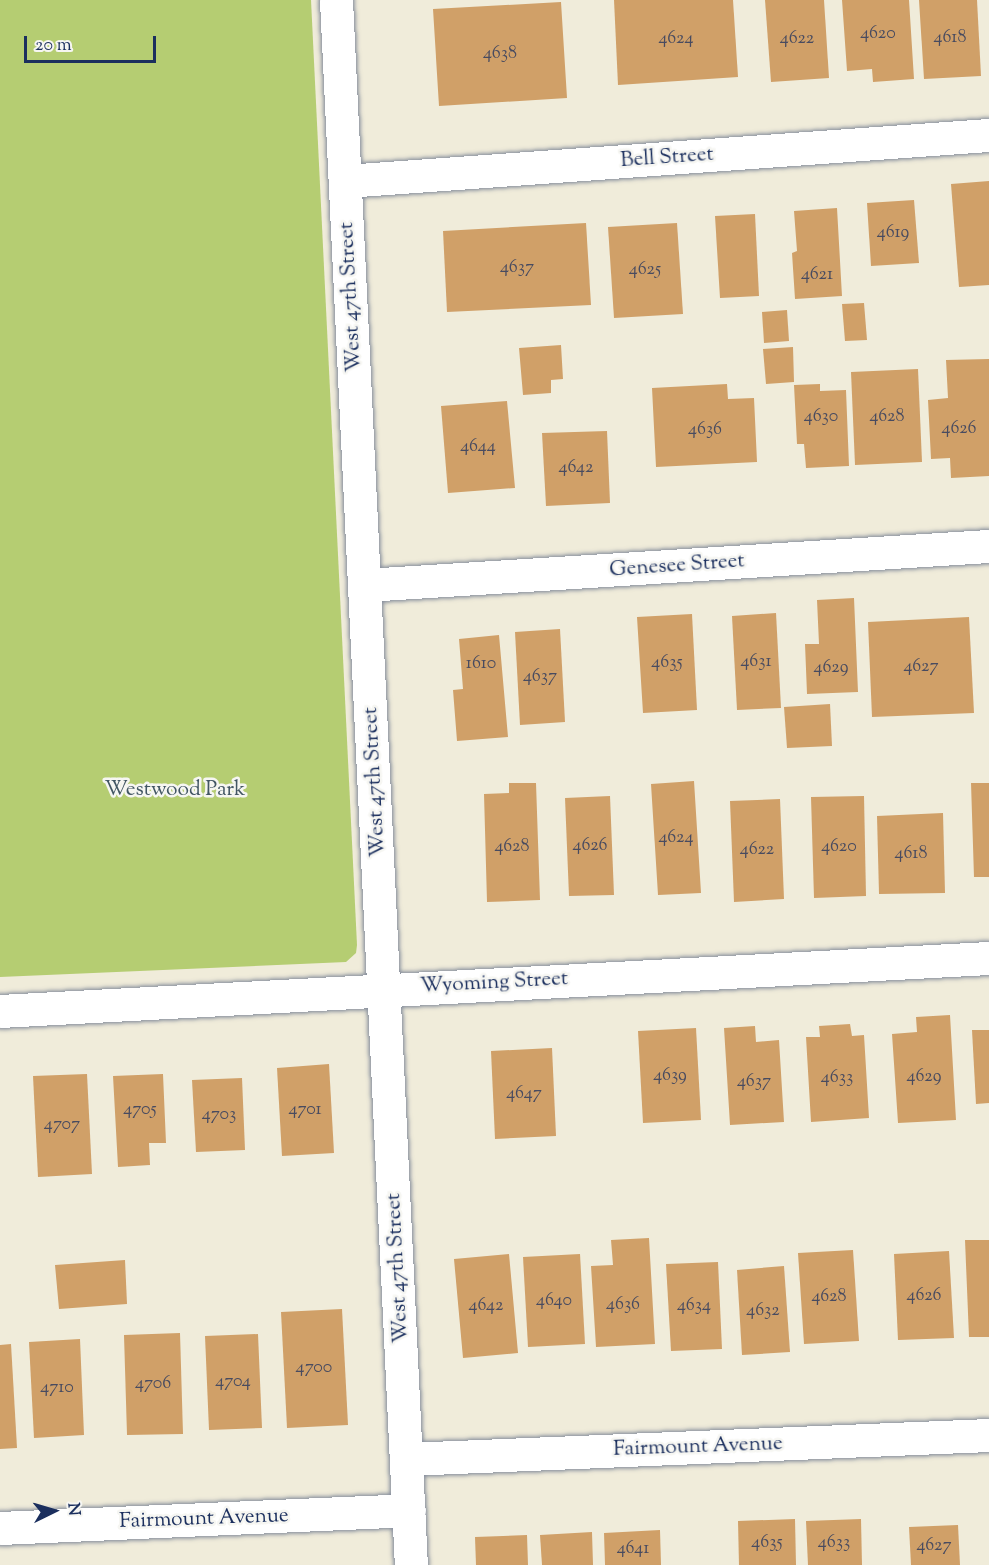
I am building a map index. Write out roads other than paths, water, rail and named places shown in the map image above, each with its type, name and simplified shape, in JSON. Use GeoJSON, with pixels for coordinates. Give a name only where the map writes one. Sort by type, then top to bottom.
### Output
{"type":"FeatureCollection","features":[{"type":"Feature","properties":{"kind":"street","name":"West 47th Street"},"geometry":{"type":"LineString","coordinates":[[336,0],[411,1565]]}},
{"type":"Feature","properties":{"kind":"street","name":"Bell Street"},"geometry":{"type":"LineString","coordinates":[[345,181],[989,135]]}},
{"type":"Feature","properties":{"kind":"street","name":"Genesee Street"},"geometry":{"type":"LineString","coordinates":[[365,585],[989,546]]}},
{"type":"Feature","properties":{"kind":"street","name":"Wyoming Street"},"geometry":{"type":"LineString","coordinates":[[0,1011],[989,958]]}},
{"type":"Feature","properties":{"kind":"street","name":"Fairmount Avenue"},"geometry":{"type":"LineString","coordinates":[[407,1459],[989,1435]]}},
{"type":"Feature","properties":{"kind":"street","name":"Fairmount Avenue"},"geometry":{"type":"LineString","coordinates":[[0,1528],[409,1510]]}},
{"type":"Feature","properties":{"kind":"park label","name":"Westwood Park"},"geometry":{"type":"Point","coordinates":[175,790]}}]}
